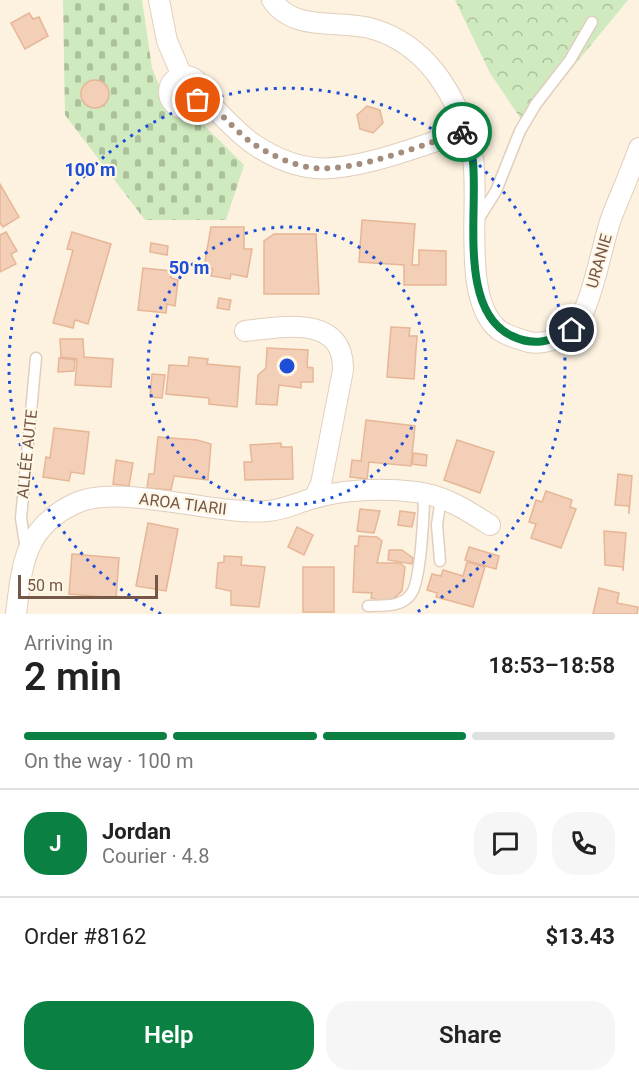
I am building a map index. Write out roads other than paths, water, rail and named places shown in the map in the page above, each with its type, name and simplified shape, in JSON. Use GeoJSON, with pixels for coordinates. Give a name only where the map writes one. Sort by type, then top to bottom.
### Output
{"type":"FeatureCollection","features":[{"type":"Feature","properties":{"kind":"street"},"geometry":{"type":"LineString","coordinates":[[159,0],[167,41],[182,76],[188,76],[198,83],[201,94],[198,100],[208,102],[253,144],[270,154],[294,164],[316,168],[347,166],[466,131]]}},
{"type":"Feature","properties":{"kind":"street","name":"URANIE"},"geometry":{"type":"LineString","coordinates":[[272,0],[278,9],[289,17],[304,22],[352,25],[397,38],[435,72],[449,94],[466,131],[473,161],[474,226],[479,296],[486,314],[499,330],[517,338],[532,343],[551,341],[572,330],[587,304],[612,216],[639,148]]}},
{"type":"Feature","properties":{"kind":"street"},"geometry":{"type":"LineString","coordinates":[[245,331],[285,326],[321,331],[338,344],[343,355],[343,370],[321,484],[314,498]]}},
{"type":"Feature","properties":{"kind":"street","name":"AROA TIARII"},"geometry":{"type":"LineString","coordinates":[[16,614],[26,550],[45,524],[57,515],[74,504],[100,496],[222,510],[268,511],[314,498],[394,490],[432,496],[490,525]]}},
{"type":"Feature","properties":{"kind":"lane"},"geometry":{"type":"LineString","coordinates":[[474,226],[496,191],[508,157],[536,104],[570,60],[592,22]]}},
{"type":"Feature","properties":{"kind":"lane","name":"ALLÉE AUTE"},"geometry":{"type":"LineString","coordinates":[[26,550],[21,518],[36,358]]}},
{"type":"Feature","properties":{"kind":"lane"},"geometry":{"type":"LineString","coordinates":[[432,496],[440,561]]}},
{"type":"Feature","properties":{"kind":"lane"},"geometry":{"type":"LineString","coordinates":[[368,606],[396,605],[411,594],[416,583],[424,519],[432,496]]}}]}
